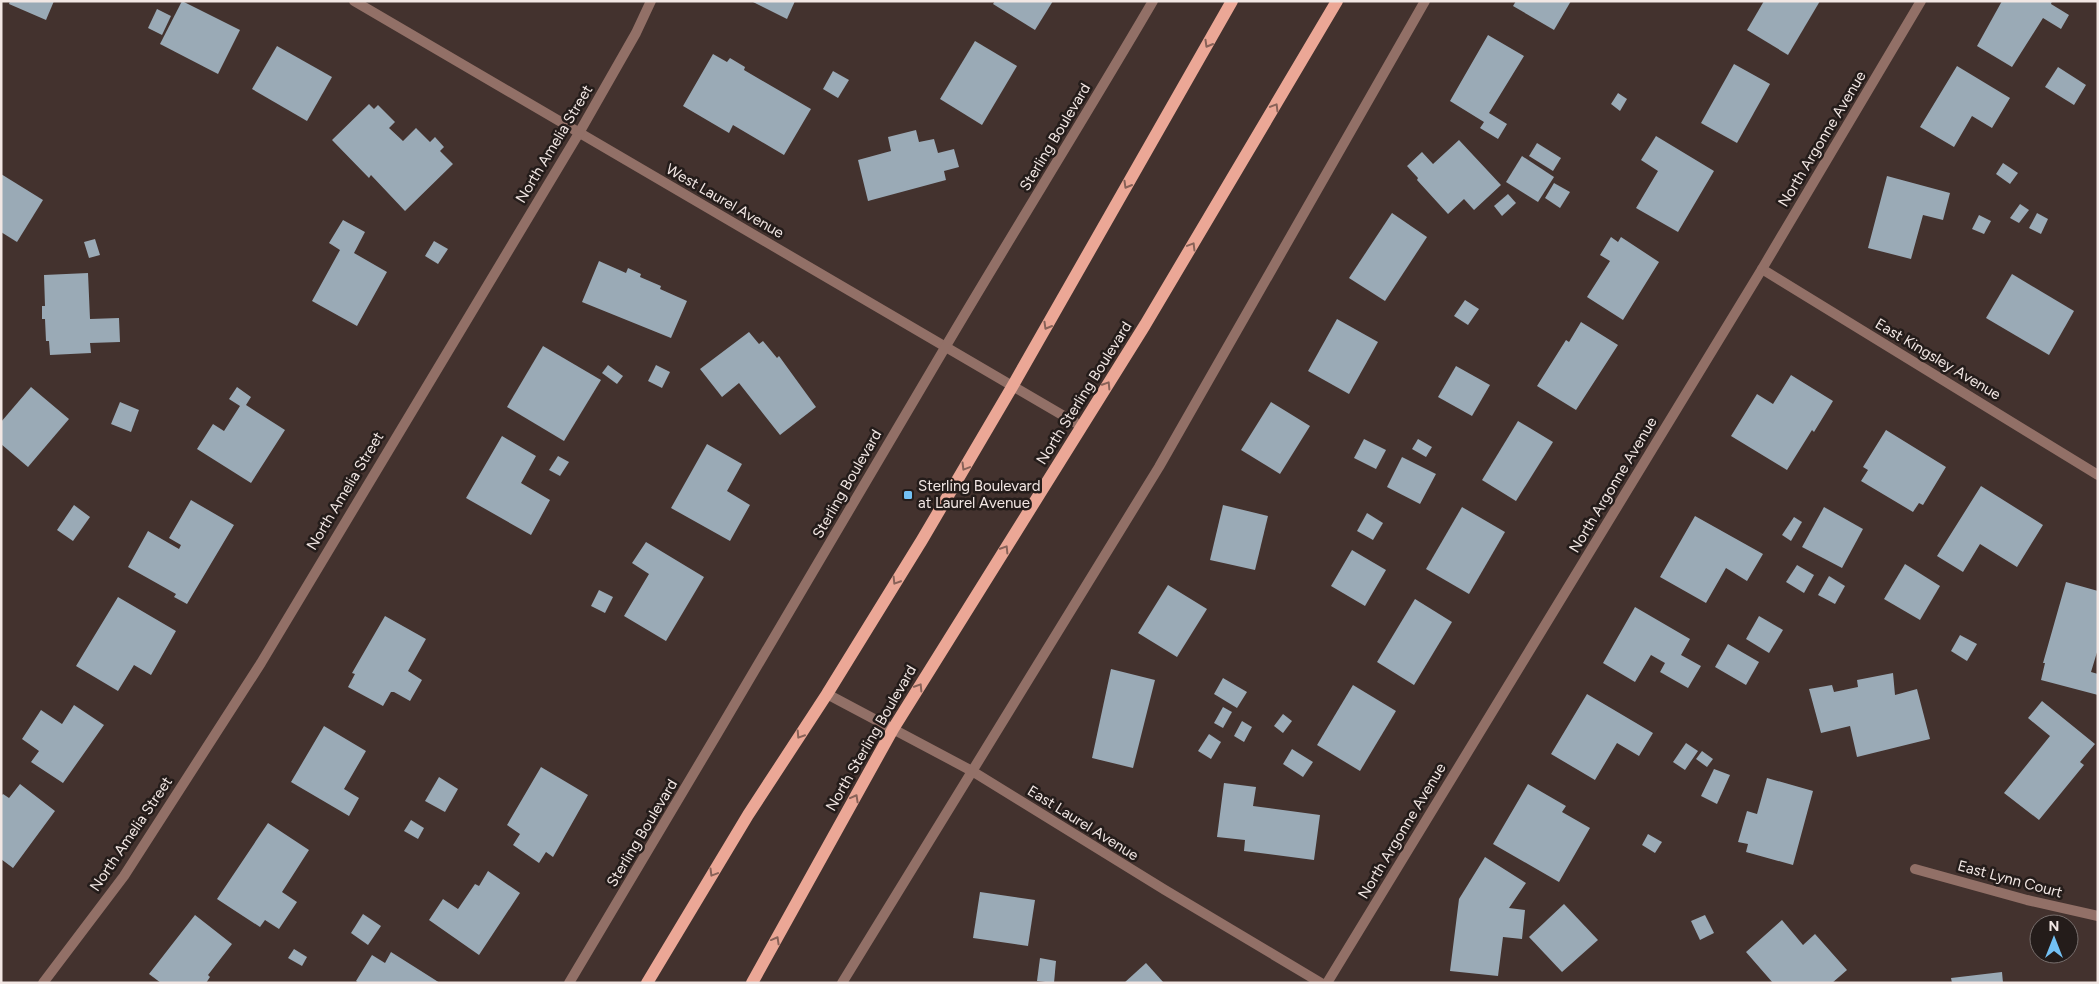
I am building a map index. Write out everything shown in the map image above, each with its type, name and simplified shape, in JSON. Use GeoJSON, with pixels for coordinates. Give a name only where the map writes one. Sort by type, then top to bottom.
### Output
{"type":"FeatureCollection","features":[{"type":"Feature","properties":{"kind":"main road"},"geometry":{"type":"LineString","coordinates":[[647,983],[748,816],[827,694],[922,540],[1012,387],[1232,1]]}},
{"type":"Feature","properties":{"kind":"main road","name":"North Sterling Boulevard"},"geometry":{"type":"LineString","coordinates":[[752,983],[893,728],[1145,325],[1337,1]]}},
{"type":"Feature","properties":{"kind":"street","name":"West Laurel Avenue"},"geometry":{"type":"LineString","coordinates":[[354,1],[1081,426]]}},
{"type":"Feature","properties":{"kind":"street","name":"North Amelia Street"},"geometry":{"type":"LineString","coordinates":[[43,983],[124,876],[261,663],[579,133],[636,33],[651,1]]}},
{"type":"Feature","properties":{"kind":"street","name":"Sterling Boulevard"},"geometry":{"type":"LineString","coordinates":[[569,983],[1153,1]]}},
{"type":"Feature","properties":{"kind":"street"},"geometry":{"type":"LineString","coordinates":[[842,983],[1158,467],[1425,1]]}},
{"type":"Feature","properties":{"kind":"street","name":"North Argonne Avenue"},"geometry":{"type":"LineString","coordinates":[[1327,983],[1762,270],[1921,1]]}},
{"type":"Feature","properties":{"kind":"street","name":"East Kingsley Avenue"},"geometry":{"type":"LineString","coordinates":[[1762,270],[2098,475]]}},
{"type":"Feature","properties":{"kind":"street","name":"East Laurel Avenue"},"geometry":{"type":"LineString","coordinates":[[827,694],[972,772],[1321,983]]}},
{"type":"Feature","properties":{"kind":"street","name":"East Lynn Court"},"geometry":{"type":"LineString","coordinates":[[1915,869],[2027,900],[2098,916]]}},
{"type":"Feature","properties":{"kind":"building"},"geometry":{"type":"Polygon","coordinates":[[[10,1],[54,1],[46,20],[9,4],[10,1]]]}},
{"type":"Feature","properties":{"kind":"building"},"geometry":{"type":"Polygon","coordinates":[[[182,1],[240,30],[218,74],[160,44],[182,1]]]}},
{"type":"Feature","properties":{"kind":"building"},"geometry":{"type":"Polygon","coordinates":[[[751,1],[795,1],[787,19],[751,1]]]}},
{"type":"Feature","properties":{"kind":"building"},"geometry":{"type":"Polygon","coordinates":[[[995,1],[1053,1],[1035,30],[993,4],[995,1]]]}},
{"type":"Feature","properties":{"kind":"building"},"geometry":{"type":"Polygon","coordinates":[[[1516,1],[1571,1],[1554,30],[1513,6],[1516,1]]]}},
{"type":"Feature","properties":{"kind":"building"},"geometry":{"type":"Polygon","coordinates":[[[1764,1],[1820,1],[1788,55],[1747,30],[1764,1]]]}},
{"type":"Feature","properties":{"kind":"building"},"geometry":{"type":"Polygon","coordinates":[[[2002,1],[2052,1],[2051,4],[2069,15],[2061,29],[2043,18],[2012,67],[1977,46],[2002,1]]]}},
{"type":"Feature","properties":{"kind":"building"},"geometry":{"type":"Polygon","coordinates":[[[157,9],[171,16],[162,35],[148,28],[157,9]]]}},
{"type":"Feature","properties":{"kind":"building"},"geometry":{"type":"Polygon","coordinates":[[[1488,35],[1524,56],[1489,113],[1507,124],[1498,139],[1480,128],[1484,122],[1450,101],[1488,35]]]}},
{"type":"Feature","properties":{"kind":"building"},"geometry":{"type":"Polygon","coordinates":[[[975,41],[1017,66],[982,125],[940,99],[975,41]]]}},
{"type":"Feature","properties":{"kind":"building"},"geometry":{"type":"Polygon","coordinates":[[[277,46],[332,77],[307,121],[252,89],[277,46]]]}},
{"type":"Feature","properties":{"kind":"building"},"geometry":{"type":"Polygon","coordinates":[[[713,54],[727,62],[730,58],[745,67],[744,70],[811,109],[784,155],[733,125],[729,133],[683,106],[713,54]]]}},
{"type":"Feature","properties":{"kind":"building"},"geometry":{"type":"Polygon","coordinates":[[[1734,64],[1770,84],[1737,143],[1701,123],[1734,64]]]}},
{"type":"Feature","properties":{"kind":"building"},"geometry":{"type":"Polygon","coordinates":[[[1957,66],[2010,98],[1992,128],[1972,116],[1954,147],[1920,127],[1957,66]]]}},
{"type":"Feature","properties":{"kind":"building"},"geometry":{"type":"Polygon","coordinates":[[[2058,67],[2086,85],[2074,105],[2045,87],[2058,67]]]}},
{"type":"Feature","properties":{"kind":"building"},"geometry":{"type":"Polygon","coordinates":[[[833,71],[849,80],[838,98],[823,89],[833,71]]]}},
{"type":"Feature","properties":{"kind":"building"},"geometry":{"type":"Polygon","coordinates":[[[1618,93],[1627,99],[1620,111],[1611,104],[1618,93]]]}},
{"type":"Feature","properties":{"kind":"building"},"geometry":{"type":"Polygon","coordinates":[[[369,104],[374,109],[378,105],[395,122],[389,128],[403,141],[416,128],[430,142],[435,137],[444,147],[440,151],[453,164],[405,211],[371,175],[369,178],[332,140],[369,104]]]}},
{"type":"Feature","properties":{"kind":"building"},"geometry":{"type":"Polygon","coordinates":[[[916,130],[919,142],[934,139],[938,153],[954,149],[959,167],[944,171],[946,180],[868,201],[858,160],[891,151],[888,137],[916,130]]]}},
{"type":"Feature","properties":{"kind":"building"},"geometry":{"type":"Polygon","coordinates":[[[1656,136],[1714,171],[1678,232],[1636,208],[1658,171],[1641,160],[1656,136]]]}},
{"type":"Feature","properties":{"kind":"building"},"geometry":{"type":"Polygon","coordinates":[[[1459,140],[1501,185],[1474,210],[1464,199],[1448,214],[1407,166],[1422,152],[1433,164],[1459,140]]]}},
{"type":"Feature","properties":{"kind":"building"},"geometry":{"type":"Polygon","coordinates":[[[1537,143],[1561,158],[1553,171],[1529,156],[1537,143]]]}},
{"type":"Feature","properties":{"kind":"building"},"geometry":{"type":"Polygon","coordinates":[[[1522,156],[1554,177],[1538,202],[1506,182],[1522,156]]]}},
{"type":"Feature","properties":{"kind":"building"},"geometry":{"type":"Polygon","coordinates":[[[2003,163],[2018,173],[2010,184],[1996,174],[2003,163]]]}},
{"type":"Feature","properties":{"kind":"building"},"geometry":{"type":"Polygon","coordinates":[[[1,174],[43,200],[17,242],[1,232],[1,174]]]}},
{"type":"Feature","properties":{"kind":"building"},"geometry":{"type":"Polygon","coordinates":[[[1887,176],[1950,193],[1943,220],[1923,215],[1911,259],[1868,248],[1887,176]]]}},
{"type":"Feature","properties":{"kind":"building"},"geometry":{"type":"Polygon","coordinates":[[[1554,183],[1570,192],[1560,208],[1545,198],[1554,183]]]}},
{"type":"Feature","properties":{"kind":"building"},"geometry":{"type":"Polygon","coordinates":[[[1508,194],[1516,203],[1502,216],[1494,206],[1508,194]]]}},
{"type":"Feature","properties":{"kind":"building"},"geometry":{"type":"Polygon","coordinates":[[[2020,204],[2029,210],[2019,223],[2010,218],[2020,204]]]}},
{"type":"Feature","properties":{"kind":"building"},"geometry":{"type":"Polygon","coordinates":[[[1392,213],[1427,237],[1385,301],[1349,278],[1392,213]]]}},
{"type":"Feature","properties":{"kind":"building"},"geometry":{"type":"Polygon","coordinates":[[[2037,213],[2048,219],[2041,234],[2029,228],[2037,213]]]}},
{"type":"Feature","properties":{"kind":"building"},"geometry":{"type":"Polygon","coordinates":[[[1979,215],[1991,221],[1984,234],[1972,229],[1979,215]]]}},
{"type":"Feature","properties":{"kind":"building"},"geometry":{"type":"Polygon","coordinates":[[[343,220],[365,232],[354,253],[387,272],[357,326],[312,301],[340,250],[329,243],[343,220]]]}},
{"type":"Feature","properties":{"kind":"building"},"geometry":{"type":"Polygon","coordinates":[[[1611,237],[1618,242],[1621,237],[1659,262],[1623,320],[1587,297],[1610,261],[1600,255],[1611,237]]]}},
{"type":"Feature","properties":{"kind":"building"},"geometry":{"type":"Polygon","coordinates":[[[95,239],[100,255],[89,258],[84,242],[95,239]]]}},
{"type":"Feature","properties":{"kind":"building"},"geometry":{"type":"Polygon","coordinates":[[[434,241],[448,249],[438,264],[425,256],[434,241]]]}},
{"type":"Feature","properties":{"kind":"building"},"geometry":{"type":"Polygon","coordinates":[[[599,261],[626,273],[628,268],[641,274],[640,277],[661,286],[660,289],[687,301],[671,338],[582,302],[599,261]]]}},
{"type":"Feature","properties":{"kind":"building"},"geometry":{"type":"Polygon","coordinates":[[[88,273],[90,319],[119,318],[120,342],[90,343],[91,353],[50,355],[49,341],[46,341],[45,319],[42,319],[42,306],[45,306],[44,275],[88,273]]]}},
{"type":"Feature","properties":{"kind":"building"},"geometry":{"type":"Polygon","coordinates":[[[2012,274],[2074,311],[2049,355],[1986,318],[2012,274]]]}},
{"type":"Feature","properties":{"kind":"building"},"geometry":{"type":"Polygon","coordinates":[[[1465,300],[1479,309],[1468,325],[1454,316],[1465,300]]]}},
{"type":"Feature","properties":{"kind":"building"},"geometry":{"type":"Polygon","coordinates":[[[1337,319],[1378,342],[1349,394],[1308,371],[1337,319]]]}},
{"type":"Feature","properties":{"kind":"building"},"geometry":{"type":"Polygon","coordinates":[[[1581,322],[1618,345],[1576,410],[1537,386],[1566,340],[1569,342],[1581,322]]]}},
{"type":"Feature","properties":{"kind":"building"},"geometry":{"type":"Polygon","coordinates":[[[749,332],[759,344],[763,341],[777,358],[779,356],[816,407],[780,435],[739,383],[722,397],[700,369],[749,332]]]}},
{"type":"Feature","properties":{"kind":"building"},"geometry":{"type":"Polygon","coordinates":[[[543,346],[601,380],[564,441],[507,407],[543,346]]]}},
{"type":"Feature","properties":{"kind":"building"},"geometry":{"type":"Polygon","coordinates":[[[608,365],[623,376],[617,384],[602,373],[608,365]]]}},
{"type":"Feature","properties":{"kind":"building"},"geometry":{"type":"Polygon","coordinates":[[[656,365],[670,372],[662,388],[648,381],[656,365]]]}},
{"type":"Feature","properties":{"kind":"building"},"geometry":{"type":"Polygon","coordinates":[[[1456,366],[1490,385],[1472,416],[1438,397],[1456,366]]]}},
{"type":"Feature","properties":{"kind":"building"},"geometry":{"type":"Polygon","coordinates":[[[1791,375],[1833,401],[1787,470],[1731,436],[1757,394],[1773,404],[1791,375]]]}},
{"type":"Feature","properties":{"kind":"building"},"geometry":{"type":"Polygon","coordinates":[[[31,387],[69,419],[28,467],[1,444],[1,422],[31,387]]]}},
{"type":"Feature","properties":{"kind":"building"},"geometry":{"type":"Polygon","coordinates":[[[237,387],[251,397],[246,405],[285,430],[251,483],[197,449],[213,424],[224,431],[240,406],[229,399],[237,387]]]}},
{"type":"Feature","properties":{"kind":"building"},"geometry":{"type":"Polygon","coordinates":[[[120,402],[139,410],[131,432],[111,424],[120,402]]]}},
{"type":"Feature","properties":{"kind":"building"},"geometry":{"type":"Polygon","coordinates":[[[1271,402],[1310,426],[1280,474],[1241,450],[1271,402]]]}},
{"type":"Feature","properties":{"kind":"building"},"geometry":{"type":"Polygon","coordinates":[[[1518,421],[1553,442],[1516,501],[1482,480],[1518,421]]]}},
{"type":"Feature","properties":{"kind":"building"},"geometry":{"type":"Polygon","coordinates":[[[1886,430],[1946,467],[1923,505],[1919,503],[1913,512],[1861,481],[1868,470],[1863,467],[1886,430]]]}},
{"type":"Feature","properties":{"kind":"building"},"geometry":{"type":"Polygon","coordinates":[[[502,436],[536,456],[521,483],[550,500],[531,535],[466,498],[502,436]]]}},
{"type":"Feature","properties":{"kind":"building"},"geometry":{"type":"Polygon","coordinates":[[[1364,439],[1386,450],[1376,469],[1354,458],[1364,439]]]}},
{"type":"Feature","properties":{"kind":"building"},"geometry":{"type":"Polygon","coordinates":[[[1418,439],[1432,447],[1426,457],[1412,449],[1418,439]]]}},
{"type":"Feature","properties":{"kind":"building"},"geometry":{"type":"Polygon","coordinates":[[[707,444],[742,464],[727,491],[750,505],[730,541],[671,508],[707,444]]]}},
{"type":"Feature","properties":{"kind":"building"},"geometry":{"type":"Polygon","coordinates":[[[558,456],[569,462],[560,476],[549,470],[558,456]]]}},
{"type":"Feature","properties":{"kind":"building"},"geometry":{"type":"Polygon","coordinates":[[[1402,457],[1436,474],[1420,504],[1387,487],[1402,457]]]}},
{"type":"Feature","properties":{"kind":"building"},"geometry":{"type":"Polygon","coordinates":[[[1981,486],[2043,525],[2017,567],[1980,544],[1963,572],[1937,556],[1981,486]]]}},
{"type":"Feature","properties":{"kind":"building"},"geometry":{"type":"Polygon","coordinates":[[[191,500],[234,525],[187,604],[174,597],[176,594],[128,567],[148,531],[179,549],[181,545],[169,538],[191,500]]]}},
{"type":"Feature","properties":{"kind":"building"},"geometry":{"type":"Polygon","coordinates":[[[74,505],[90,517],[73,541],[57,530],[74,505]]]}},
{"type":"Feature","properties":{"kind":"building"},"geometry":{"type":"Polygon","coordinates":[[[1223,505],[1268,516],[1255,570],[1210,560],[1223,505]]]}},
{"type":"Feature","properties":{"kind":"building"},"geometry":{"type":"Polygon","coordinates":[[[1462,507],[1505,532],[1469,594],[1426,569],[1462,507]]]}},
{"type":"Feature","properties":{"kind":"building"},"geometry":{"type":"Polygon","coordinates":[[[1824,507],[1863,529],[1842,568],[1802,547],[1824,507]]]}},
{"type":"Feature","properties":{"kind":"building"},"geometry":{"type":"Polygon","coordinates":[[[1367,513],[1383,523],[1373,540],[1357,531],[1367,513]]]}},
{"type":"Feature","properties":{"kind":"building"},"geometry":{"type":"Polygon","coordinates":[[[1695,516],[1763,554],[1747,581],[1726,568],[1706,603],[1660,577],[1695,516]]]}},
{"type":"Feature","properties":{"kind":"building"},"geometry":{"type":"Polygon","coordinates":[[[1794,517],[1802,522],[1791,541],[1782,535],[1794,517]]]}},
{"type":"Feature","properties":{"kind":"building"},"geometry":{"type":"Polygon","coordinates":[[[646,542],[704,577],[666,641],[624,616],[649,574],[632,563],[646,542]]]}},
{"type":"Feature","properties":{"kind":"building"},"geometry":{"type":"Polygon","coordinates":[[[1352,550],[1386,570],[1365,606],[1331,586],[1352,550]]]}},
{"type":"Feature","properties":{"kind":"building"},"geometry":{"type":"Polygon","coordinates":[[[1905,564],[1940,586],[1920,620],[1884,599],[1905,564]]]}},
{"type":"Feature","properties":{"kind":"building"},"geometry":{"type":"Polygon","coordinates":[[[1797,565],[1814,575],[1804,593],[1786,582],[1797,565]]]}},
{"type":"Feature","properties":{"kind":"building"},"geometry":{"type":"Polygon","coordinates":[[[1829,576],[1845,586],[1835,604],[1818,595],[1829,576]]]}},
{"type":"Feature","properties":{"kind":"building"},"geometry":{"type":"Polygon","coordinates":[[[2066,582],[2098,591],[2098,649],[2091,672],[2098,674],[2098,695],[2041,680],[2045,663],[2043,663],[2066,582]]]}},
{"type":"Feature","properties":{"kind":"building"},"geometry":{"type":"Polygon","coordinates":[[[1168,585],[1207,609],[1177,657],[1138,633],[1168,585]]]}},
{"type":"Feature","properties":{"kind":"building"},"geometry":{"type":"Polygon","coordinates":[[[599,590],[613,597],[605,613],[591,606],[599,590]]]}},
{"type":"Feature","properties":{"kind":"building"},"geometry":{"type":"Polygon","coordinates":[[[118,597],[176,631],[151,675],[134,665],[118,691],[76,666],[118,597]]]}},
{"type":"Feature","properties":{"kind":"building"},"geometry":{"type":"Polygon","coordinates":[[[1415,599],[1452,622],[1414,685],[1377,662],[1415,599]]]}},
{"type":"Feature","properties":{"kind":"building"},"geometry":{"type":"Polygon","coordinates":[[[1635,607],[1690,639],[1681,655],[1701,666],[1688,688],[1660,672],[1665,663],[1651,655],[1635,682],[1603,663],[1635,607]]]}},
{"type":"Feature","properties":{"kind":"building"},"geometry":{"type":"Polygon","coordinates":[[[385,616],[426,639],[408,671],[422,680],[410,701],[391,692],[383,706],[348,687],[355,674],[352,673],[385,616]]]}},
{"type":"Feature","properties":{"kind":"building"},"geometry":{"type":"Polygon","coordinates":[[[1759,616],[1783,630],[1769,653],[1746,639],[1759,616]]]}},
{"type":"Feature","properties":{"kind":"building"},"geometry":{"type":"Polygon","coordinates":[[[1960,635],[1977,644],[1967,661],[1951,651],[1960,635]]]}},
{"type":"Feature","properties":{"kind":"building"},"geometry":{"type":"Polygon","coordinates":[[[1728,644],[1759,662],[1746,685],[1715,667],[1728,644]]]}},
{"type":"Feature","properties":{"kind":"building"},"geometry":{"type":"Polygon","coordinates":[[[1111,669],[1155,680],[1133,768],[1092,758],[1111,669]]]}},
{"type":"Feature","properties":{"kind":"building"},"geometry":{"type":"Polygon","coordinates":[[[1893,673],[1895,695],[1917,689],[1930,739],[1857,757],[1850,726],[1821,733],[1809,689],[1832,685],[1834,692],[1858,687],[1857,680],[1893,673]]]}},
{"type":"Feature","properties":{"kind":"building"},"geometry":{"type":"Polygon","coordinates":[[[1223,678],[1247,692],[1237,708],[1214,694],[1223,678]]]}},
{"type":"Feature","properties":{"kind":"building"},"geometry":{"type":"Polygon","coordinates":[[[1353,685],[1396,711],[1360,771],[1317,745],[1353,685]]]}},
{"type":"Feature","properties":{"kind":"building"},"geometry":{"type":"Polygon","coordinates":[[[1587,694],[1653,733],[1639,756],[1617,743],[1595,780],[1551,754],[1587,694]]]}},
{"type":"Feature","properties":{"kind":"building"},"geometry":{"type":"Polygon","coordinates":[[[2042,701],[2095,744],[2080,762],[2084,765],[2039,820],[2004,793],[2050,736],[2028,718],[2042,701]]]}},
{"type":"Feature","properties":{"kind":"building"},"geometry":{"type":"Polygon","coordinates":[[[74,705],[104,725],[63,783],[31,762],[39,751],[22,739],[41,710],[62,724],[74,705]]]}},
{"type":"Feature","properties":{"kind":"building"},"geometry":{"type":"Polygon","coordinates":[[[1223,707],[1232,712],[1223,728],[1214,723],[1223,707]]]}},
{"type":"Feature","properties":{"kind":"building"},"geometry":{"type":"Polygon","coordinates":[[[1283,714],[1292,721],[1283,733],[1274,726],[1283,714]]]}},
{"type":"Feature","properties":{"kind":"building"},"geometry":{"type":"Polygon","coordinates":[[[1242,721],[1252,727],[1244,742],[1234,736],[1242,721]]]}},
{"type":"Feature","properties":{"kind":"building"},"geometry":{"type":"Polygon","coordinates":[[[324,726],[366,751],[344,789],[359,798],[349,816],[291,782],[324,726]]]}},
{"type":"Feature","properties":{"kind":"building"},"geometry":{"type":"Polygon","coordinates":[[[1209,734],[1221,742],[1211,759],[1198,751],[1209,734]]]}},
{"type":"Feature","properties":{"kind":"building"},"geometry":{"type":"Polygon","coordinates":[[[1686,743],[1698,751],[1685,770],[1673,762],[1686,743]]]}},
{"type":"Feature","properties":{"kind":"building"},"geometry":{"type":"Polygon","coordinates":[[[1292,749],[1313,762],[1303,777],[1283,764],[1292,749]]]}},
{"type":"Feature","properties":{"kind":"building"},"geometry":{"type":"Polygon","coordinates":[[[1702,751],[1713,759],[1707,767],[1696,759],[1702,751]]]}},
{"type":"Feature","properties":{"kind":"building"},"geometry":{"type":"Polygon","coordinates":[[[541,767],[588,795],[553,857],[546,852],[539,863],[513,845],[520,834],[507,825],[541,767]]]}},
{"type":"Feature","properties":{"kind":"building"},"geometry":{"type":"Polygon","coordinates":[[[1714,769],[1730,775],[1717,804],[1701,796],[1714,769]]]}},
{"type":"Feature","properties":{"kind":"building"},"geometry":{"type":"Polygon","coordinates":[[[439,777],[458,789],[445,812],[425,801],[439,777]]]}},
{"type":"Feature","properties":{"kind":"building"},"geometry":{"type":"Polygon","coordinates":[[[1767,778],[1813,791],[1793,865],[1746,852],[1748,844],[1738,842],[1747,811],[1757,814],[1767,778]]]}},
{"type":"Feature","properties":{"kind":"building"},"geometry":{"type":"Polygon","coordinates":[[[1224,783],[1256,787],[1253,806],[1320,815],[1314,860],[1244,851],[1245,840],[1217,837],[1224,783]]]}},
{"type":"Feature","properties":{"kind":"building"},"geometry":{"type":"Polygon","coordinates":[[[20,784],[55,811],[13,868],[1,859],[1,796],[3,794],[9,798],[20,784]]]}},
{"type":"Feature","properties":{"kind":"building"},"geometry":{"type":"Polygon","coordinates":[[[1528,784],[1566,806],[1562,812],[1590,828],[1559,882],[1493,844],[1528,784]]]}},
{"type":"Feature","properties":{"kind":"building"},"geometry":{"type":"Polygon","coordinates":[[[411,820],[424,828],[418,839],[404,831],[411,820]]]}},
{"type":"Feature","properties":{"kind":"building"},"geometry":{"type":"Polygon","coordinates":[[[268,823],[309,850],[282,892],[297,902],[279,929],[265,920],[260,927],[217,899],[268,823]]]}},
{"type":"Feature","properties":{"kind":"building"},"geometry":{"type":"Polygon","coordinates":[[[1648,834],[1662,842],[1655,853],[1642,845],[1648,834]]]}},
{"type":"Feature","properties":{"kind":"building"},"geometry":{"type":"Polygon","coordinates":[[[1485,857],[1526,883],[1509,908],[1525,910],[1522,939],[1503,937],[1498,976],[1450,971],[1459,899],[1485,857]]]}},
{"type":"Feature","properties":{"kind":"building"},"geometry":{"type":"Polygon","coordinates":[[[488,871],[520,893],[479,955],[429,920],[443,899],[458,909],[475,884],[479,886],[488,871]]]}},
{"type":"Feature","properties":{"kind":"building"},"geometry":{"type":"Polygon","coordinates":[[[980,892],[1035,900],[1028,946],[973,938],[980,892]]]}},
{"type":"Feature","properties":{"kind":"building"},"geometry":{"type":"Polygon","coordinates":[[[1564,904],[1598,940],[1562,972],[1529,937],[1564,904]]]}},
{"type":"Feature","properties":{"kind":"building"},"geometry":{"type":"Polygon","coordinates":[[[363,914],[381,926],[368,945],[351,933],[363,914]]]}},
{"type":"Feature","properties":{"kind":"building"},"geometry":{"type":"Polygon","coordinates":[[[195,915],[232,944],[208,975],[210,977],[206,983],[161,983],[149,974],[195,915]]]}},
{"type":"Feature","properties":{"kind":"building"},"geometry":{"type":"Polygon","coordinates":[[[1705,915],[1714,933],[1700,940],[1691,921],[1705,915]]]}},
{"type":"Feature","properties":{"kind":"building"},"geometry":{"type":"Polygon","coordinates":[[[1782,920],[1803,945],[1815,934],[1847,970],[1832,983],[1773,983],[1746,952],[1782,920]]]}},
{"type":"Feature","properties":{"kind":"building"},"geometry":{"type":"Polygon","coordinates":[[[294,949],[307,957],[302,966],[288,958],[294,949]]]}},
{"type":"Feature","properties":{"kind":"building"},"geometry":{"type":"Polygon","coordinates":[[[391,952],[440,983],[359,983],[356,981],[372,955],[385,963],[391,952]]]}},
{"type":"Feature","properties":{"kind":"building"},"geometry":{"type":"Polygon","coordinates":[[[1040,958],[1056,961],[1054,983],[1037,981],[1040,958]]]}},
{"type":"Feature","properties":{"kind":"building"},"geometry":{"type":"Polygon","coordinates":[[[1146,963],[1164,983],[1124,983],[1146,963]]]}},
{"type":"Feature","properties":{"kind":"building"},"geometry":{"type":"Polygon","coordinates":[[[2002,972],[2003,983],[1952,983],[1951,978],[2002,972]]]}},
{"type":"Feature","properties":{"kind":"place","name":"Sterling Boulevard at Laurel Avenue"},"geometry":{"type":"Point","coordinates":[908,495]}}]}
